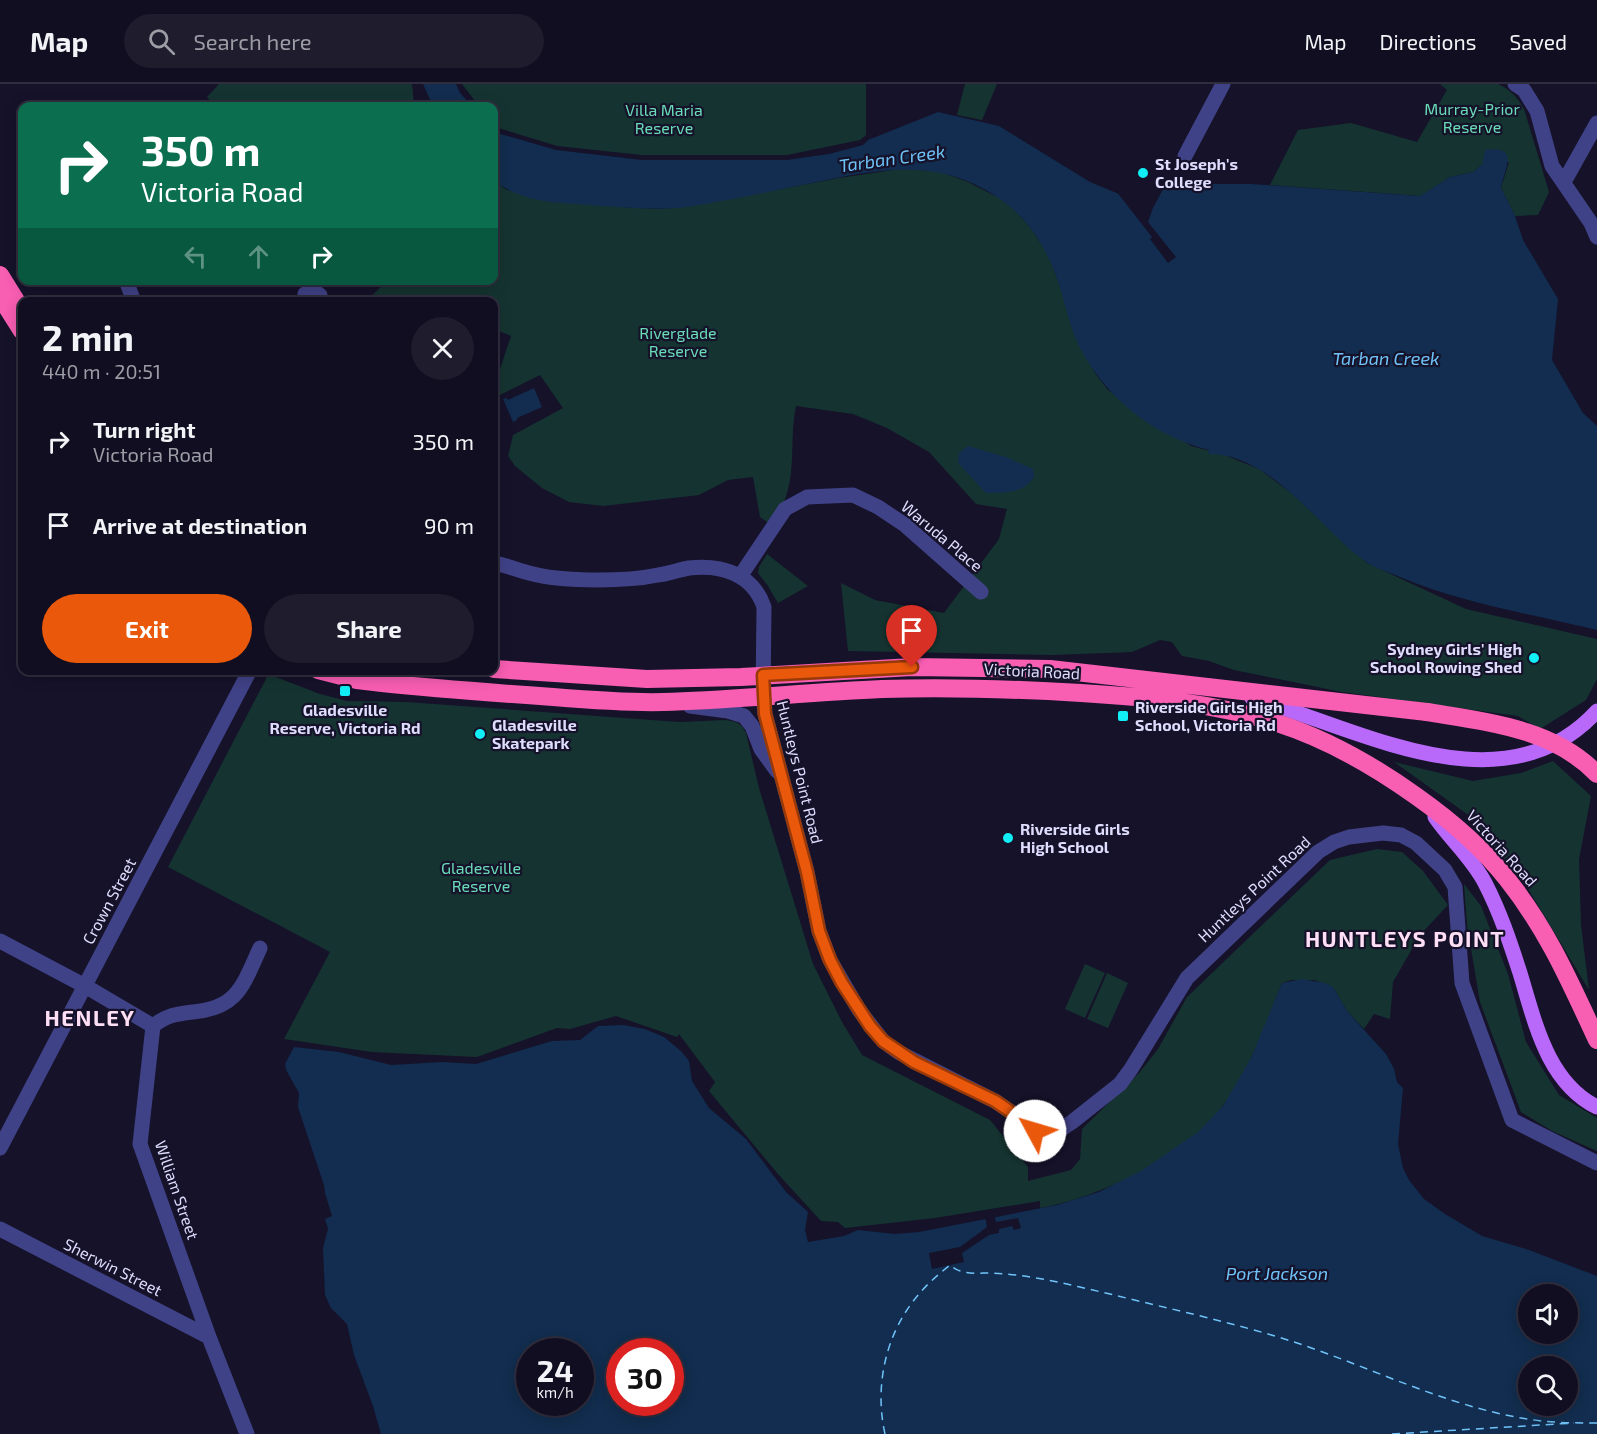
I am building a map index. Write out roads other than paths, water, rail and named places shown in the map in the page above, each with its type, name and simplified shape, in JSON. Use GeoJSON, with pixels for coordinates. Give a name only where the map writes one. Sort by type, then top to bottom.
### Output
{"type":"FeatureCollection","features":[{"type":"Feature","properties":{"kind":"highway"},"geometry":{"type":"LineString","coordinates":[[0,275],[18,304]]}},
{"type":"Feature","properties":{"kind":"highway"},"geometry":{"type":"LineString","coordinates":[[0,296],[18,325]]}},
{"type":"Feature","properties":{"kind":"highway","name":"Victoria Road"},"geometry":{"type":"LineString","coordinates":[[498,669],[647,679],[694,679],[912,667],[993,667],[1083,672],[1288,698],[1427,712],[1502,724],[1529,732],[1567,750],[1597,774]]}},
{"type":"Feature","properties":{"kind":"highway","name":"Victoria Road"},"geometry":{"type":"LineString","coordinates":[[338,675],[357,680],[442,689],[661,702],[879,689],[984,688],[1148,698],[1217,707],[1278,723],[1359,759],[1446,817],[1477,845],[1531,910],[1554,947],[1597,1040]]}},
{"type":"Feature","properties":{"kind":"main road"},"geometry":{"type":"LineString","coordinates":[[1184,683],[1240,694],[1414,751],[1453,759],[1489,761],[1520,756],[1546,748],[1570,734],[1597,711]]}},
{"type":"Feature","properties":{"kind":"main road"},"geometry":{"type":"LineString","coordinates":[[1427,804],[1484,882],[1508,937],[1535,1026],[1558,1072],[1573,1092],[1597,1107]]}},
{"type":"Feature","properties":{"kind":"street"},"geometry":{"type":"LineString","coordinates":[[1185,156],[1223,84]]}},
{"type":"Feature","properties":{"kind":"street"},"geometry":{"type":"LineString","coordinates":[[1515,84],[1524,90],[1537,111],[1552,166],[1591,223],[1597,237]]}},
{"type":"Feature","properties":{"kind":"street"},"geometry":{"type":"LineString","coordinates":[[1564,182],[1597,123]]}},
{"type":"Feature","properties":{"kind":"street"},"geometry":{"type":"LineString","coordinates":[[305,297],[305,294],[313,290],[320,297]]}},
{"type":"Feature","properties":{"kind":"street","name":"Waruda Place"},"geometry":{"type":"LineString","coordinates":[[741,575],[785,509],[807,497],[853,495],[878,507],[905,525],[981,592]]}},
{"type":"Feature","properties":{"kind":"street"},"geometry":{"type":"LineString","coordinates":[[499,564],[529,573],[574,579],[600,580],[649,576],[706,567],[724,569],[741,575]]}},
{"type":"Feature","properties":{"kind":"street","name":"Huntleys Point Road"},"geometry":{"type":"LineString","coordinates":[[741,575],[760,597],[764,607],[763,696],[765,714],[824,945],[842,983],[870,1026],[883,1041],[898,1052],[995,1101],[1014,1114],[1032,1133],[1038,1129],[1044,1129],[1051,1136],[1120,1084],[1181,986],[1194,970],[1318,852],[1334,842],[1349,837],[1383,833],[1401,835],[1416,843],[1445,870],[1455,887],[1462,983],[1512,1120],[1597,1163]]}},
{"type":"Feature","properties":{"kind":"street","name":"Crown Street"},"geometry":{"type":"LineString","coordinates":[[0,1148],[247,675]]}},
{"type":"Feature","properties":{"kind":"street"},"geometry":{"type":"LineString","coordinates":[[661,702],[728,711],[744,716],[752,726],[761,749],[782,779]]}},
{"type":"Feature","properties":{"kind":"street"},"geometry":{"type":"LineString","coordinates":[[0,941],[85,986],[153,1026],[165,1017],[174,1014],[224,1006],[236,995],[260,948]]}},
{"type":"Feature","properties":{"kind":"street","name":"William Street"},"geometry":{"type":"LineString","coordinates":[[153,1026],[140,1144],[209,1337],[247,1434]]}},
{"type":"Feature","properties":{"kind":"street","name":"Sherwin Street"},"geometry":{"type":"LineString","coordinates":[[0,1229],[209,1337]]}},
{"type":"Feature","properties":{"kind":"water"},"geometry":{"type":"Polygon","coordinates":[[[423,84],[456,84],[468,102],[431,102],[423,84]]]}},
{"type":"Feature","properties":{"kind":"water","name":"Tarban Creek"},"geometry":{"type":"Polygon","coordinates":[[[938,112],[999,126],[1090,182],[1153,208],[1163,189],[1174,190],[1177,184],[1251,184],[1420,196],[1450,177],[1473,172],[1482,165],[1485,150],[1503,151],[1508,160],[1501,188],[1515,216],[1523,240],[1558,299],[1552,360],[1583,413],[1597,426],[1597,630],[1447,594],[1374,567],[1349,548],[1274,479],[1253,466],[1231,457],[1208,454],[1209,450],[1189,444],[1150,425],[1102,382],[1090,364],[1079,346],[1051,264],[1024,220],[999,198],[967,181],[927,171],[887,170],[702,205],[663,209],[539,200],[517,194],[498,184],[498,133],[556,150],[642,160],[787,160],[829,154],[863,145],[868,140],[938,112]]]}},
{"type":"Feature","properties":{"kind":"water"},"geometry":{"type":"Polygon","coordinates":[[[534,388],[542,407],[513,422],[503,399],[508,400],[534,388]]]}},
{"type":"Feature","properties":{"kind":"water"},"geometry":{"type":"Polygon","coordinates":[[[968,446],[1006,457],[1033,469],[1034,477],[1030,483],[1019,490],[986,493],[958,463],[959,453],[968,446]]]}},
{"type":"Feature","properties":{"kind":"water","name":"Port Jackson"},"geometry":{"type":"Polygon","coordinates":[[[1302,979],[1325,983],[1333,987],[1347,1011],[1386,1054],[1394,1069],[1397,1082],[1403,1088],[1398,1144],[1403,1168],[1424,1199],[1482,1236],[1529,1250],[1597,1276],[1597,1434],[381,1434],[354,1355],[347,1324],[331,1308],[325,1295],[323,1248],[328,1229],[325,1219],[332,1216],[298,1107],[299,1093],[285,1064],[294,1047],[339,1052],[391,1065],[443,1062],[476,1064],[552,1041],[580,1040],[598,1026],[623,1025],[645,1029],[664,1037],[681,1051],[689,1061],[692,1081],[709,1108],[746,1139],[786,1192],[808,1212],[805,1230],[808,1242],[844,1236],[858,1230],[895,1234],[919,1232],[1057,1205],[1099,1192],[1141,1171],[1198,1132],[1223,1106],[1251,1058],[1282,983],[1302,979]]]}},
{"type":"Feature","properties":{"kind":"place","name":"St Joseph's College"},"geometry":{"type":"Point","coordinates":[1143,173]}},
{"type":"Feature","properties":{"kind":"place","name":"Sydney Girls' High School Rowing Shed"},"geometry":{"type":"Point","coordinates":[1534,658]}},
{"type":"Feature","properties":{"kind":"place","name":"Gladesville Reserve, Victoria Rd"},"geometry":{"type":"Point","coordinates":[345,691]}},
{"type":"Feature","properties":{"kind":"place","name":"Riverside Girls High School, Victoria Rd"},"geometry":{"type":"Point","coordinates":[1123,716]}},
{"type":"Feature","properties":{"kind":"place","name":"Gladesville Skatepark"},"geometry":{"type":"Point","coordinates":[480,734]}},
{"type":"Feature","properties":{"kind":"place","name":"Riverside Girls High School"},"geometry":{"type":"Point","coordinates":[1008,838]}},
{"type":"Feature","properties":{"kind":"district","name":"HUNTLEYS POINT"},"geometry":{"type":"Point","coordinates":[1405,939]}},
{"type":"Feature","properties":{"kind":"district","name":"HENLEY"},"geometry":{"type":"Point","coordinates":[90,1018]}},
{"type":"Feature","properties":{"kind":"park label","name":"Murray-Prior Reserve"},"geometry":{"type":"Point","coordinates":[1472,118]}},
{"type":"Feature","properties":{"kind":"park label","name":"Villa Maria Reserve"},"geometry":{"type":"Point","coordinates":[664,119]}},
{"type":"Feature","properties":{"kind":"park label","name":"Riverglade Reserve"},"geometry":{"type":"Point","coordinates":[678,342]}},
{"type":"Feature","properties":{"kind":"park label","name":"Gladesville Reserve"},"geometry":{"type":"Point","coordinates":[481,877]}}]}
